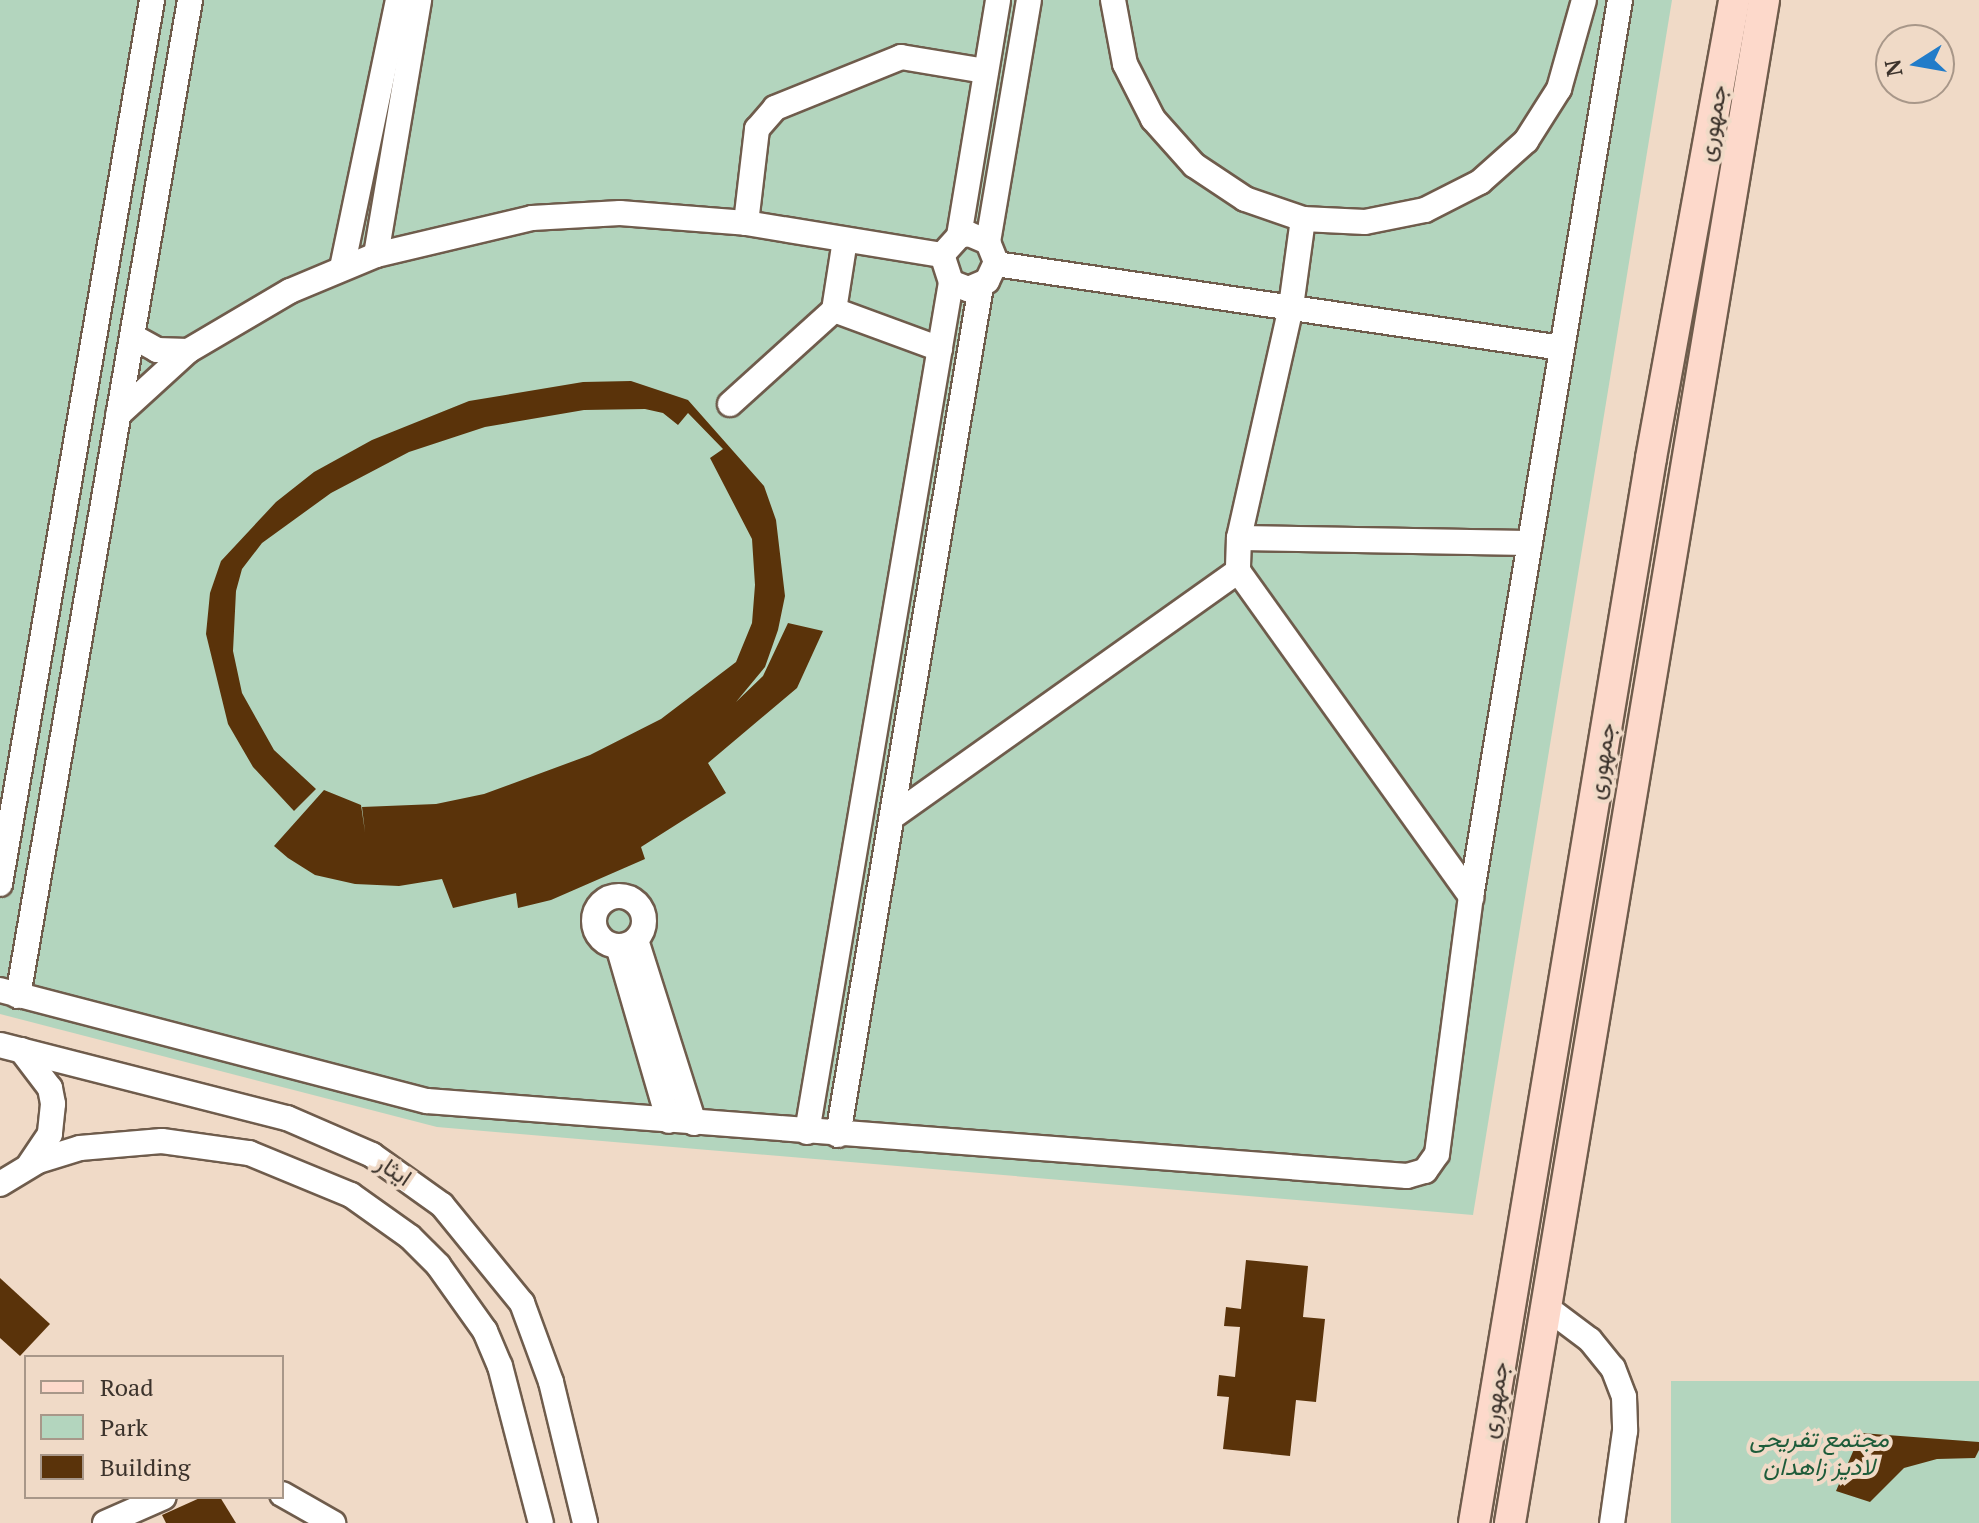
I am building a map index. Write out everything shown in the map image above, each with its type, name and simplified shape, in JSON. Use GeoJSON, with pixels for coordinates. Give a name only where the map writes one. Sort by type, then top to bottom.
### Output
{"type":"FeatureCollection","features":[{"type":"Feature","properties":{"kind":"main road","name":"جمهوری"},"geometry":{"type":"LineString","coordinates":[[1474,1523],[1651,458],[1734,0]]}},
{"type":"Feature","properties":{"kind":"main road","name":"جمهوری"},"geometry":{"type":"LineString","coordinates":[[1510,1523],[1690,465],[1764,0]]}},
{"type":"Feature","properties":{"kind":"main road"},"geometry":{"type":"LineString","coordinates":[[1651,458],[1690,465]]}},
{"type":"Feature","properties":{"kind":"street"},"geometry":{"type":"LineString","coordinates":[[0,884],[152,0]]}},
{"type":"Feature","properties":{"kind":"street"},"geometry":{"type":"LineString","coordinates":[[190,0],[118,415],[9,993],[427,1101],[838,1135],[1407,1176],[1425,1171],[1437,1154],[1471,897],[1620,0]]}},
{"type":"Feature","properties":{"kind":"street"},"geometry":{"type":"LineString","coordinates":[[342,268],[398,0]]}},
{"type":"Feature","properties":{"kind":"street"},"geometry":{"type":"LineString","coordinates":[[376,255],[419,0]]}},
{"type":"Feature","properties":{"kind":"street"},"geometry":{"type":"LineString","coordinates":[[942,255],[959,236],[998,0]]}},
{"type":"Feature","properties":{"kind":"street"},"geometry":{"type":"LineString","coordinates":[[838,1135],[981,286],[992,253],[1029,0]]}},
{"type":"Feature","properties":{"kind":"street"},"geometry":{"type":"LineString","coordinates":[[1113,0],[1125,64],[1163,131],[1194,165],[1245,199],[1303,219],[1365,222],[1425,210],[1480,182],[1534,128],[1559,89],[1579,31],[1584,0]]}},
{"type":"Feature","properties":{"kind":"street"},"geometry":{"type":"LineString","coordinates":[[1579,31],[1614,36]]}},
{"type":"Feature","properties":{"kind":"street"},"geometry":{"type":"LineString","coordinates":[[746,223],[757,129],[775,108],[901,57],[986,71]]}},
{"type":"Feature","properties":{"kind":"street"},"geometry":{"type":"LineString","coordinates":[[118,415],[188,351],[290,291],[376,255],[532,218],[620,213],[746,223],[942,255]]}},
{"type":"Feature","properties":{"kind":"street"},"geometry":{"type":"LineString","coordinates":[[1303,219],[1291,307],[1239,538],[1238,571],[1471,897]]}},
{"type":"Feature","properties":{"kind":"street"},"geometry":{"type":"LineString","coordinates":[[959,236],[969,234],[992,253],[1291,307],[1562,348]]}},
{"type":"Feature","properties":{"kind":"street"},"geometry":{"type":"LineString","coordinates":[[730,404],[834,310],[845,240]]}},
{"type":"Feature","properties":{"kind":"street"},"geometry":{"type":"LineString","coordinates":[[807,1132],[951,282],[942,255]]}},
{"type":"Feature","properties":{"kind":"street"},"geometry":{"type":"LineString","coordinates":[[951,282],[968,289],[981,286]]}},
{"type":"Feature","properties":{"kind":"street"},"geometry":{"type":"LineString","coordinates":[[834,310],[940,349]]}},
{"type":"Feature","properties":{"kind":"street"},"geometry":{"type":"LineString","coordinates":[[132,336],[157,350],[188,351]]}},
{"type":"Feature","properties":{"kind":"street"},"geometry":{"type":"LineString","coordinates":[[1239,538],[1530,543]]}},
{"type":"Feature","properties":{"kind":"street"},"geometry":{"type":"LineString","coordinates":[[892,817],[1238,571]]}},
{"type":"Feature","properties":{"kind":"street"},"geometry":{"type":"LineString","coordinates":[[627,943],[681,1122]]}},
{"type":"Feature","properties":{"kind":"street"},"geometry":{"type":"LineString","coordinates":[[10,1047],[50,1088],[53,1104],[50,1134],[28,1167]]}},
{"type":"Feature","properties":{"kind":"street","name":"ایثار"},"geometry":{"type":"LineString","coordinates":[[10,1047],[287,1118],[372,1155],[442,1205],[522,1303],[551,1382],[585,1523]]}},
{"type":"Feature","properties":{"kind":"street","name":"ایثار"},"geometry":{"type":"LineString","coordinates":[[0,1184],[28,1167],[80,1148],[116,1143],[206,1145],[284,1163],[380,1214],[438,1265],[485,1331],[500,1366],[541,1523]]}},
{"type":"Feature","properties":{"kind":"street"},"geometry":{"type":"LineString","coordinates":[[1546,1307],[1590,1340],[1613,1368],[1624,1397],[1625,1431],[1612,1523]]}},
{"type":"Feature","properties":{"kind":"street"},"geometry":{"type":"LineString","coordinates":[[284,1495],[333,1523]]}},
{"type":"Feature","properties":{"kind":"street"},"geometry":{"type":"LineString","coordinates":[[105,1523],[159,1499]]}},
{"type":"Feature","properties":{"kind":"green space"},"geometry":{"type":"Polygon","coordinates":[[[0,0],[1672,0],[1473,1215],[437,1127],[0,1014],[0,0]]]}},
{"type":"Feature","properties":{"kind":"green space","name":"مجتمع تفریحی لادیز زاهدان"},"geometry":{"type":"Polygon","coordinates":[[[1671,1381],[1979,1381],[1979,1523],[1671,1523],[1671,1381]]]}},
{"type":"Feature","properties":{"kind":"building"},"geometry":{"type":"Polygon","coordinates":[[[631,381],[688,400],[764,486],[776,520],[785,596],[778,630],[765,667],[736,702],[763,676],[788,623],[823,631],[797,688],[708,763],[726,793],[641,847],[645,859],[551,900],[518,908],[516,893],[453,908],[442,879],[399,886],[355,884],[315,875],[288,858],[274,846],[324,790],[361,805],[365,832],[362,807],[436,804],[484,794],[590,755],[661,719],[736,662],[752,623],[755,585],[752,539],[710,458],[723,449],[688,413],[678,425],[663,413],[645,409],[584,410],[485,427],[409,452],[331,493],[262,543],[242,569],[236,591],[233,651],[242,693],[274,750],[316,789],[294,811],[253,767],[228,724],[206,634],[210,593],[221,561],[276,502],[314,472],[372,440],[469,401],[583,382],[631,381]]]}},
{"type":"Feature","properties":{"kind":"building"},"geometry":{"type":"Polygon","coordinates":[[[1246,1260],[1308,1266],[1303,1317],[1325,1319],[1316,1402],[1296,1400],[1290,1456],[1223,1449],[1229,1397],[1217,1396],[1219,1375],[1235,1377],[1240,1327],[1224,1326],[1226,1307],[1241,1309],[1246,1260]]]}},
{"type":"Feature","properties":{"kind":"building"},"geometry":{"type":"Polygon","coordinates":[[[0,1278],[50,1324],[20,1356],[0,1338],[0,1278]]]}},
{"type":"Feature","properties":{"kind":"building"},"geometry":{"type":"Polygon","coordinates":[[[1861,1433],[1979,1442],[1979,1450],[1975,1458],[1937,1459],[1904,1468],[1870,1502],[1836,1491],[1861,1433]]]}},
{"type":"Feature","properties":{"kind":"building"},"geometry":{"type":"Polygon","coordinates":[[[198,1499],[221,1499],[236,1523],[166,1523],[162,1515],[198,1499]]]}}]}
